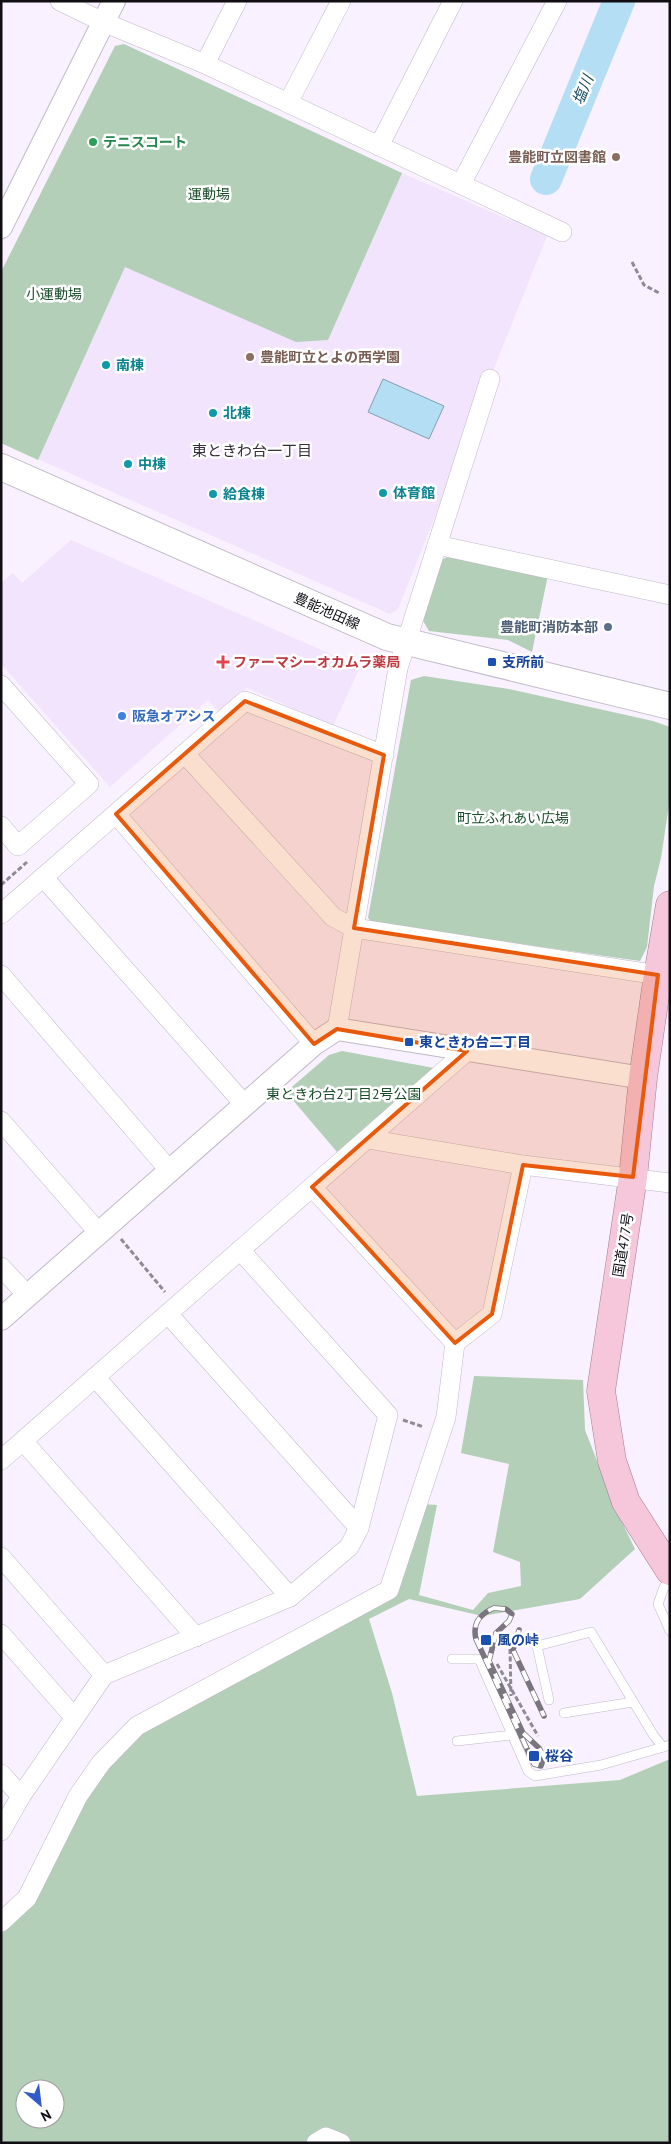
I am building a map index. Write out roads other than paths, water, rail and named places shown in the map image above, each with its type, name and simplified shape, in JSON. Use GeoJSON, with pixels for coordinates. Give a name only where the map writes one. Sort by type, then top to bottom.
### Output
{"type":"FeatureCollection","features":[{"type":"Feature","properties":{"kind":"highway","name":"国道477号"},"geometry":{"type":"LineString","coordinates":[[666,1557],[626,1502],[612,1461],[601,1391],[633,1177],[643,1078],[670,905]]}},
{"type":"Feature","properties":{"kind":"main road","name":"豊能池田線"},"geometry":{"type":"LineString","coordinates":[[1,466],[376,633],[405,643],[670,706]]}},
{"type":"Feature","properties":{"kind":"street"},"geometry":{"type":"LineString","coordinates":[[60,1],[103,22],[205,64],[562,232]]}},
{"type":"Feature","properties":{"kind":"street"},"geometry":{"type":"LineString","coordinates":[[1,227],[114,1]]}},
{"type":"Feature","properties":{"kind":"street"},"geometry":{"type":"LineString","coordinates":[[205,64],[237,1]]}},
{"type":"Feature","properties":{"kind":"street"},"geometry":{"type":"LineString","coordinates":[[288,103],[342,1]]}},
{"type":"Feature","properties":{"kind":"street"},"geometry":{"type":"LineString","coordinates":[[378,146],[453,1]]}},
{"type":"Feature","properties":{"kind":"street"},"geometry":{"type":"LineString","coordinates":[[461,184],[557,1]]}},
{"type":"Feature","properties":{"kind":"street"},"geometry":{"type":"LineString","coordinates":[[337,1029],[398,668],[490,379]]}},
{"type":"Feature","properties":{"kind":"street"},"geometry":{"type":"LineString","coordinates":[[437,545],[670,595]]}},
{"type":"Feature","properties":{"kind":"street"},"geometry":{"type":"LineString","coordinates":[[1,685],[89,784],[18,846],[1,826]]}},
{"type":"Feature","properties":{"kind":"street"},"geometry":{"type":"LineString","coordinates":[[1,914],[245,701],[384,755]]}},
{"type":"Feature","properties":{"kind":"street"},"geometry":{"type":"LineString","coordinates":[[185,754],[333,917],[354,928],[658,975]]}},
{"type":"Feature","properties":{"kind":"street"},"geometry":{"type":"LineString","coordinates":[[116,814],[314,1044]]}},
{"type":"Feature","properties":{"kind":"street"},"geometry":{"type":"LineString","coordinates":[[43,877],[245,1105]]}},
{"type":"Feature","properties":{"kind":"street"},"geometry":{"type":"LineString","coordinates":[[1,975],[170,1171]]}},
{"type":"Feature","properties":{"kind":"street"},"geometry":{"type":"LineString","coordinates":[[1,1319],[314,1044],[337,1029],[643,1078]]}},
{"type":"Feature","properties":{"kind":"street"},"geometry":{"type":"LineString","coordinates":[[1,1460],[467,1051]]}},
{"type":"Feature","properties":{"kind":"street"},"geometry":{"type":"LineString","coordinates":[[1,1121],[104,1229]]}},
{"type":"Feature","properties":{"kind":"street"},"geometry":{"type":"LineString","coordinates":[[367,1139],[523,1165],[670,1183]]}},
{"type":"Feature","properties":{"kind":"street"},"geometry":{"type":"LineString","coordinates":[[1,1922],[27,1898],[78,1796],[101,1763],[137,1726],[389,1590],[446,1417],[455,1343],[492,1314],[523,1165]]}},
{"type":"Feature","properties":{"kind":"street"},"geometry":{"type":"LineString","coordinates":[[312,1187],[455,1343]]}},
{"type":"Feature","properties":{"kind":"street"},"geometry":{"type":"LineString","coordinates":[[1,1831],[21,1796],[104,1674],[290,1597],[349,1547],[359,1528],[388,1415],[240,1250]]}},
{"type":"Feature","properties":{"kind":"street"},"geometry":{"type":"LineString","coordinates":[[1,1267],[28,1296]]}},
{"type":"Feature","properties":{"kind":"street"},"geometry":{"type":"LineString","coordinates":[[172,1310],[359,1528]]}},
{"type":"Feature","properties":{"kind":"street"},"geometry":{"type":"LineString","coordinates":[[96,1377],[290,1597]]}},
{"type":"Feature","properties":{"kind":"street"},"geometry":{"type":"LineString","coordinates":[[24,1441],[196,1637]]}},
{"type":"Feature","properties":{"kind":"street"},"geometry":{"type":"LineString","coordinates":[[1,1557],[104,1674]]}},
{"type":"Feature","properties":{"kind":"street"},"geometry":{"type":"LineString","coordinates":[[1,1634],[74,1717]]}},
{"type":"Feature","properties":{"kind":"street"},"geometry":{"type":"LineString","coordinates":[[1,1774],[21,1796]]}},
{"type":"Feature","properties":{"kind":"street"},"geometry":{"type":"LineString","coordinates":[[316,2143],[326,2137],[341,2143]]}},
{"type":"Feature","properties":{"kind":"lane"},"geometry":{"type":"LineString","coordinates":[[670,1584],[664,1587],[658,1604],[670,1631]]}},
{"type":"Feature","properties":{"kind":"lane"},"geometry":{"type":"LineString","coordinates":[[549,1700],[537,1646],[591,1632],[654,1736],[667,1746]]}},
{"type":"Feature","properties":{"kind":"lane"},"geometry":{"type":"LineString","coordinates":[[452,1659],[479,1659],[528,1771],[535,1776],[601,1765],[667,1746]]}},
{"type":"Feature","properties":{"kind":"lane"},"geometry":{"type":"LineString","coordinates":[[564,1713],[633,1702]]}},
{"type":"Feature","properties":{"kind":"lane"},"geometry":{"type":"LineString","coordinates":[[457,1740],[513,1735]]}},
{"type":"Feature","properties":{"kind":"water"},"geometry":{"type":"Polygon","coordinates":[[[383,379],[444,406],[429,439],[368,412],[383,379]]]}},
{"type":"Feature","properties":{"kind":"waterway","name":"塩川"},"geometry":{"type":"LineString","coordinates":[[546,179],[619,1]]}},
{"type":"Feature","properties":{"kind":"railway"},"geometry":{"type":"LineString","coordinates":[[494,1608],[506,1609],[512,1614],[509,1621],[496,1633],[489,1661],[523,1733],[539,1748],[544,1757],[541,1766],[534,1764],[476,1639],[475,1628],[478,1620],[494,1608]]}},
{"type":"Feature","properties":{"kind":"railway"},"geometry":{"type":"LineString","coordinates":[[519,1630],[513,1650],[544,1716]]}},
{"type":"Feature","properties":{"kind":"place","name":"テニスコート"},"geometry":{"type":"Point","coordinates":[93,142]}},
{"type":"Feature","properties":{"kind":"place","name":"豊能町立図書館"},"geometry":{"type":"Point","coordinates":[616,157]}},
{"type":"Feature","properties":{"kind":"place","name":"豊能町立とよの西学園"},"geometry":{"type":"Point","coordinates":[250,357]}},
{"type":"Feature","properties":{"kind":"place","name":"南棟"},"geometry":{"type":"Point","coordinates":[106,365]}},
{"type":"Feature","properties":{"kind":"place","name":"北棟"},"geometry":{"type":"Point","coordinates":[213,413]}},
{"type":"Feature","properties":{"kind":"place","name":"中棟"},"geometry":{"type":"Point","coordinates":[128,464]}},
{"type":"Feature","properties":{"kind":"place","name":"体育館"},"geometry":{"type":"Point","coordinates":[383,493]}},
{"type":"Feature","properties":{"kind":"place","name":"給食棟"},"geometry":{"type":"Point","coordinates":[213,494]}},
{"type":"Feature","properties":{"kind":"place","name":"豊能町消防本部"},"geometry":{"type":"Point","coordinates":[608,627]}},
{"type":"Feature","properties":{"kind":"place","name":"ファーマシーオカムラ薬局"},"geometry":{"type":"Point","coordinates":[223,662]}},
{"type":"Feature","properties":{"kind":"place","name":"支所前"},"geometry":{"type":"Point","coordinates":[492,662]}},
{"type":"Feature","properties":{"kind":"place","name":"阪急オアシス"},"geometry":{"type":"Point","coordinates":[122,716]}},
{"type":"Feature","properties":{"kind":"place","name":"東ときわ台二丁目"},"geometry":{"type":"Point","coordinates":[409,1042]}},
{"type":"Feature","properties":{"kind":"place","name":"風の峠"},"geometry":{"type":"Point","coordinates":[486,1640]}},
{"type":"Feature","properties":{"kind":"place","name":"桜谷"},"geometry":{"type":"Point","coordinates":[534,1756]}},
{"type":"Feature","properties":{"kind":"district","name":"東ときわ台一丁目"},"geometry":{"type":"Point","coordinates":[252,451]}},
{"type":"Feature","properties":{"kind":"park label","name":"運動場"},"geometry":{"type":"Point","coordinates":[209,194]}},
{"type":"Feature","properties":{"kind":"park label","name":"小運動場"},"geometry":{"type":"Point","coordinates":[54,294]}},
{"type":"Feature","properties":{"kind":"park label","name":"町立ふれあい広場"},"geometry":{"type":"Point","coordinates":[513,818]}},
{"type":"Feature","properties":{"kind":"park label","name":"東ときわ台2丁目2号公園"},"geometry":{"type":"Point","coordinates":[344,1094]}}]}
